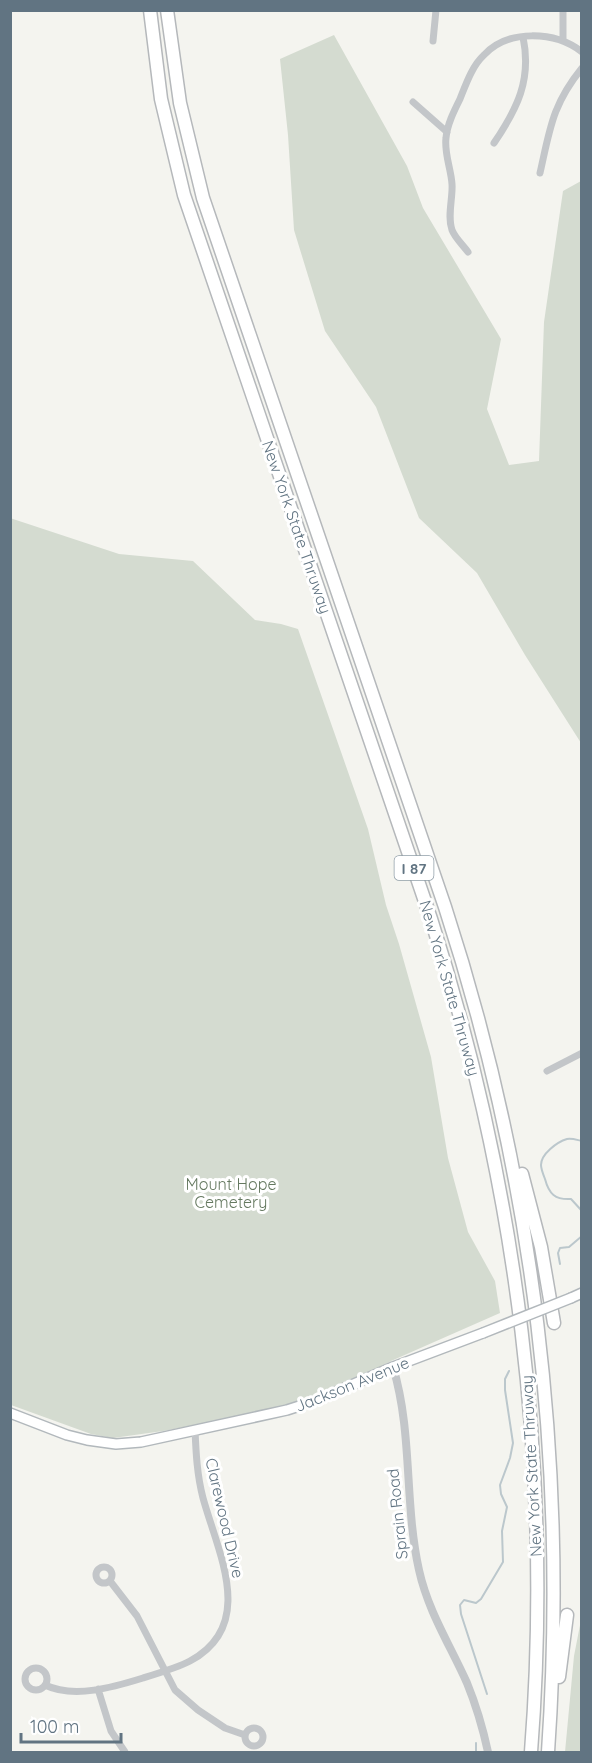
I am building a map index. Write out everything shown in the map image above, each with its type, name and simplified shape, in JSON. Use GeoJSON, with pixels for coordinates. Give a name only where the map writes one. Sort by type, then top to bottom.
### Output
{"type":"FeatureCollection","features":[{"type":"Feature","properties":{"kind":"highway","name":"New York State Thruway"},"geometry":{"type":"LineString","coordinates":[[150,10],[161,99],[186,202],[431,919],[462,1022],[484,1109],[515,1279],[531,1434],[536,1524],[537,1607],[531,1752]]}},
{"type":"Feature","properties":{"kind":"highway","name":"New York State Thruway"},"geometry":{"type":"LineString","coordinates":[[167,10],[180,103],[203,198],[448,915],[474,1001],[498,1096],[517,1184],[530,1265],[549,1428],[554,1608],[548,1752]]}},
{"type":"Feature","properties":{"kind":"highway"},"geometry":{"type":"LineString","coordinates":[[498,1096],[535,1225],[554,1323]]}},
{"type":"Feature","properties":{"kind":"highway"},"geometry":{"type":"LineString","coordinates":[[548,1752],[567,1614]]}},
{"type":"Feature","properties":{"kind":"main road","name":"Jackson Avenue"},"geometry":{"type":"LineString","coordinates":[[10,1413],[67,1435],[87,1440],[116,1444],[141,1442],[287,1410],[315,1401],[393,1367],[582,1293]]}},
{"type":"Feature","properties":{"kind":"street"},"geometry":{"type":"LineString","coordinates":[[433,40],[436,10]]}},
{"type":"Feature","properties":{"kind":"street"},"geometry":{"type":"LineString","coordinates":[[563,10],[563,41]]}},
{"type":"Feature","properties":{"kind":"street"},"geometry":{"type":"LineString","coordinates":[[494,143],[513,114],[523,89],[525,59],[523,37]]}},
{"type":"Feature","properties":{"kind":"street"},"geometry":{"type":"LineString","coordinates":[[468,252],[455,236],[451,224],[452,183],[446,141],[447,132],[465,86],[482,56],[498,43],[523,37],[546,37],[563,41],[582,51]]}},
{"type":"Feature","properties":{"kind":"street"},"geometry":{"type":"LineString","coordinates":[[540,173],[557,106],[568,85],[582,69]]}},
{"type":"Feature","properties":{"kind":"street"},"geometry":{"type":"LineString","coordinates":[[413,102],[447,132]]}},
{"type":"Feature","properties":{"kind":"street"},"geometry":{"type":"LineString","coordinates":[[547,1071],[582,1053]]}},
{"type":"Feature","properties":{"kind":"street","name":"Sprain Road"},"geometry":{"type":"LineString","coordinates":[[393,1367],[404,1417],[411,1524],[419,1572],[437,1623],[474,1701],[488,1752]]}},
{"type":"Feature","properties":{"kind":"street","name":"Clarewood Drive"},"geometry":{"type":"LineString","coordinates":[[45,1685],[62,1691],[98,1689],[145,1677],[187,1663],[207,1650],[222,1630],[228,1613],[228,1592],[225,1573],[202,1495],[196,1465],[195,1430]]}},
{"type":"Feature","properties":{"kind":"street"},"geometry":{"type":"LineString","coordinates":[[110,1581],[137,1616],[175,1690],[198,1710],[225,1728],[245,1735]]}},
{"type":"Feature","properties":{"kind":"street"},"geometry":{"type":"LineString","coordinates":[[98,1689],[111,1731],[125,1752]]}},
{"type":"Feature","properties":{"kind":"green space"},"geometry":{"type":"Polygon","coordinates":[[[334,35],[407,166],[423,208],[501,339],[487,409],[509,465],[539,461],[544,322],[563,191],[581,181],[581,743],[525,655],[477,573],[419,518],[376,407],[325,331],[294,230],[280,59],[334,35]]]}},
{"type":"Feature","properties":{"kind":"green space","name":"Mount Hope Cemetery"},"geometry":{"type":"Polygon","coordinates":[[[10,518],[119,554],[193,561],[255,620],[298,629],[368,829],[386,905],[431,1057],[448,1158],[468,1232],[495,1281],[500,1313],[391,1361],[350,1383],[282,1409],[113,1438],[91,1434],[11,1405],[10,518]]]}},
{"type":"Feature","properties":{"kind":"green space"},"geometry":{"type":"Polygon","coordinates":[[[581,1620],[581,1752],[565,1752],[574,1656],[581,1620]]]}},
{"type":"Feature","properties":{"kind":"waterway"},"geometry":{"type":"LineString","coordinates":[[582,1141],[569,1139],[559,1143],[550,1149],[541,1165],[553,1195],[571,1199],[582,1211]]}},
{"type":"Feature","properties":{"kind":"waterway"},"geometry":{"type":"LineString","coordinates":[[560,1264],[558,1253],[560,1248],[569,1247],[582,1236]]}},
{"type":"Feature","properties":{"kind":"waterway"},"geometry":{"type":"LineString","coordinates":[[487,1694],[460,1605],[464,1600],[476,1603],[481,1599],[503,1562],[502,1531],[507,1507],[500,1485],[513,1443],[505,1390],[505,1379],[509,1371]]}},
{"type":"Feature","properties":{"kind":"waterway"},"geometry":{"type":"LineString","coordinates":[[476,1743],[476,1752]]}}]}
